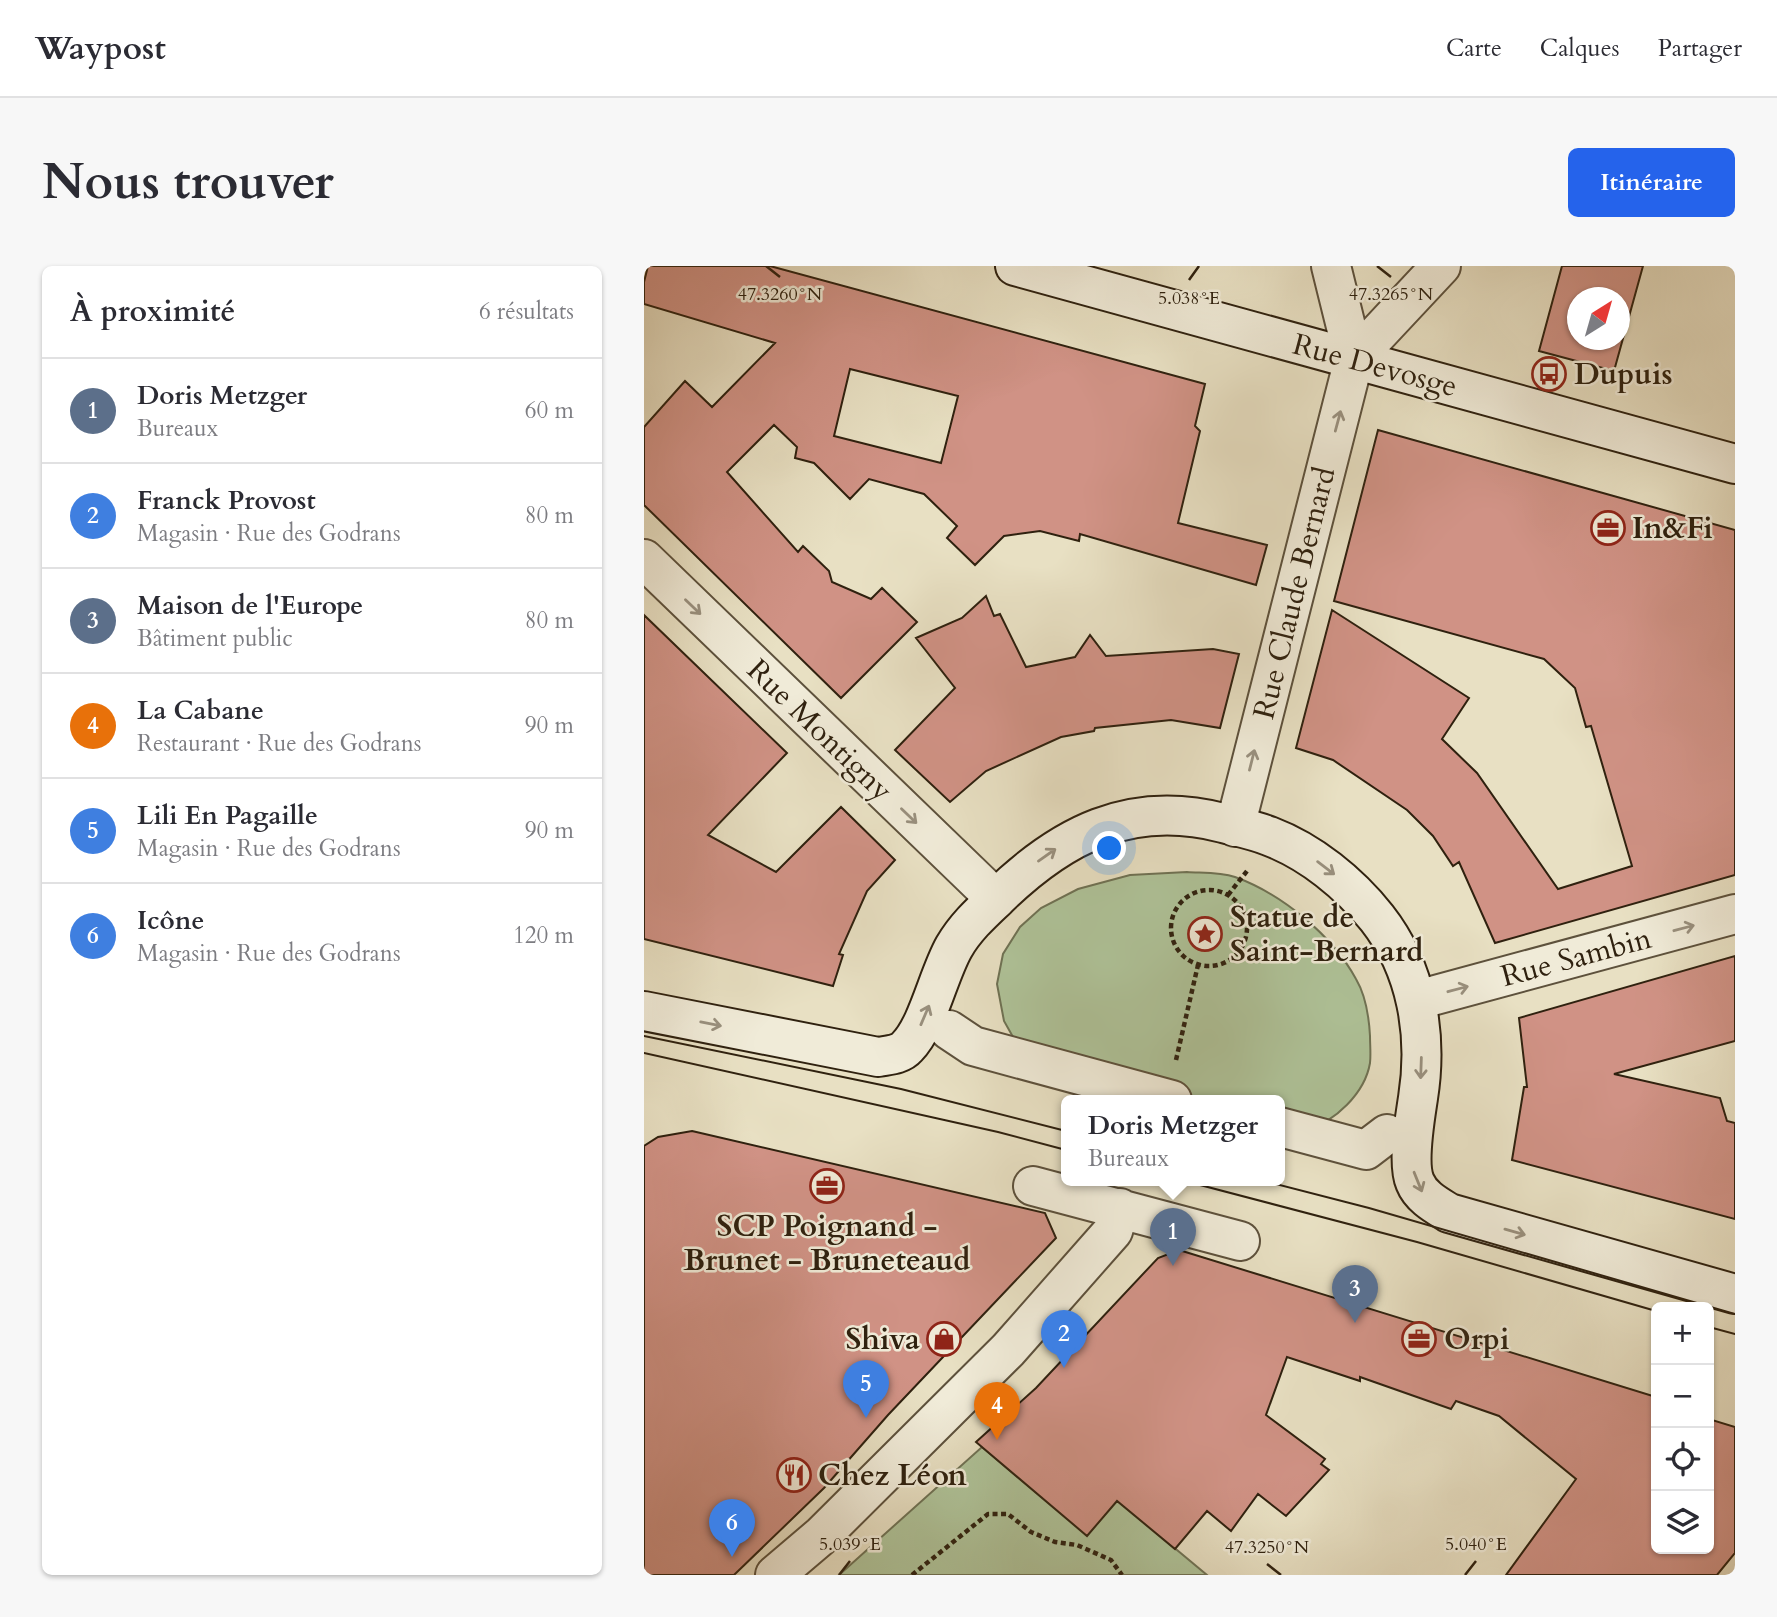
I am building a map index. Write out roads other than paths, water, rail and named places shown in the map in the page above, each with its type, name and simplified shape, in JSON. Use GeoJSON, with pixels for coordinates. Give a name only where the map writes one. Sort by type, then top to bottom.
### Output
{"type":"FeatureCollection","features":[{"type":"Feature","properties":{"kind":"street","name":"Rue Devosge"},"geometry":{"type":"LineString","coordinates":[[1015,266],[1735,464]]}},
{"type":"Feature","properties":{"kind":"street"},"geometry":{"type":"LineString","coordinates":[[1331,266],[1354,359]]}},
{"type":"Feature","properties":{"kind":"street"},"geometry":{"type":"LineString","coordinates":[[1354,359],[1441,266]]}},
{"type":"Feature","properties":{"kind":"street","name":"Rue Claude Bernard"},"geometry":{"type":"LineString","coordinates":[[1235,827],[1354,359]]}},
{"type":"Feature","properties":{"kind":"street","name":"Rue Montigny"},"geometry":{"type":"LineString","coordinates":[[644,559],[996,899]]}},
{"type":"Feature","properties":{"kind":"street"},"geometry":{"type":"LineString","coordinates":[[644,1011],[878,1056],[893,1055],[907,1048],[924,1019],[945,964],[971,923],[1026,871],[1059,846],[1124,819],[1155,815],[1195,817],[1267,835],[1301,851],[1336,876],[1377,918],[1407,968],[1417,1000],[1421,1072],[1400,1136],[1413,1179],[1421,1192],[1449,1213],[1735,1294]]}},
{"type":"Feature","properties":{"kind":"street","name":"Rue Sambin"},"geometry":{"type":"LineString","coordinates":[[1417,1000],[1735,914]]}},
{"type":"Feature","properties":{"kind":"street"},"geometry":{"type":"LineString","coordinates":[[949,1030],[973,1046],[1155,1095]]}},
{"type":"Feature","properties":{"kind":"street"},"geometry":{"type":"LineString","coordinates":[[1285,1128],[1366,1150],[1400,1136]]}},
{"type":"Feature","properties":{"kind":"street"},"geometry":{"type":"LineString","coordinates":[[1033,1186],[1240,1241]]}},
{"type":"Feature","properties":{"kind":"street"},"geometry":{"type":"LineString","coordinates":[[775,1575],[822,1535],[1008,1350],[1113,1231],[1120,1208]]}},
{"type":"Feature","properties":{"kind":"tram line"},"geometry":{"type":"LineString","coordinates":[[644,1036],[901,1089],[1061,1130]]}},
{"type":"Feature","properties":{"kind":"tram line"},"geometry":{"type":"LineString","coordinates":[[644,1053],[998,1132],[1061,1149]]}},
{"type":"Feature","properties":{"kind":"tram line"},"geometry":{"type":"LineString","coordinates":[[1204,1186],[1417,1242],[1651,1310]]}},
{"type":"Feature","properties":{"kind":"tram line"},"geometry":{"type":"LineString","coordinates":[[1283,1186],[1369,1208],[1735,1314]]}},
{"type":"Feature","properties":{"kind":"tram line"},"geometry":{"type":"LineString","coordinates":[[1714,1328],[1735,1334]]}},
{"type":"Feature","properties":{"kind":"place","name":"Dupuis"},"geometry":{"type":"Point","coordinates":[1549,374]}},
{"type":"Feature","properties":{"kind":"place","name":"In&Fi"},"geometry":{"type":"Point","coordinates":[1608,528]}},
{"type":"Feature","properties":{"kind":"place","name":"Statue de Saint-Bernard"},"geometry":{"type":"Point","coordinates":[1205,934]}},
{"type":"Feature","properties":{"kind":"place","name":"SCP Poignand - Brunet - Bruneteaud"},"geometry":{"type":"Point","coordinates":[827,1186]}},
{"type":"Feature","properties":{"kind":"place","name":"Doris Metzger"},"geometry":{"type":"Point","coordinates":[1173,1266]}},
{"type":"Feature","properties":{"kind":"place","name":"Maison de l'Europe"},"geometry":{"type":"Point","coordinates":[1355,1323]}},
{"type":"Feature","properties":{"kind":"place","name":"Shiva"},"geometry":{"type":"Point","coordinates":[944,1339]}},
{"type":"Feature","properties":{"kind":"place","name":"Orpi"},"geometry":{"type":"Point","coordinates":[1419,1339]}},
{"type":"Feature","properties":{"kind":"place","name":"Franck Provost"},"geometry":{"type":"Point","coordinates":[1064,1368]}},
{"type":"Feature","properties":{"kind":"place","name":"Lili En Pagaille"},"geometry":{"type":"Point","coordinates":[866,1418]}},
{"type":"Feature","properties":{"kind":"place","name":"La Cabane"},"geometry":{"type":"Point","coordinates":[997,1440]}},
{"type":"Feature","properties":{"kind":"place","name":"Chez Léon"},"geometry":{"type":"Point","coordinates":[794,1475]}},
{"type":"Feature","properties":{"kind":"place","name":"Icône"},"geometry":{"type":"Point","coordinates":[732,1557]}}]}
